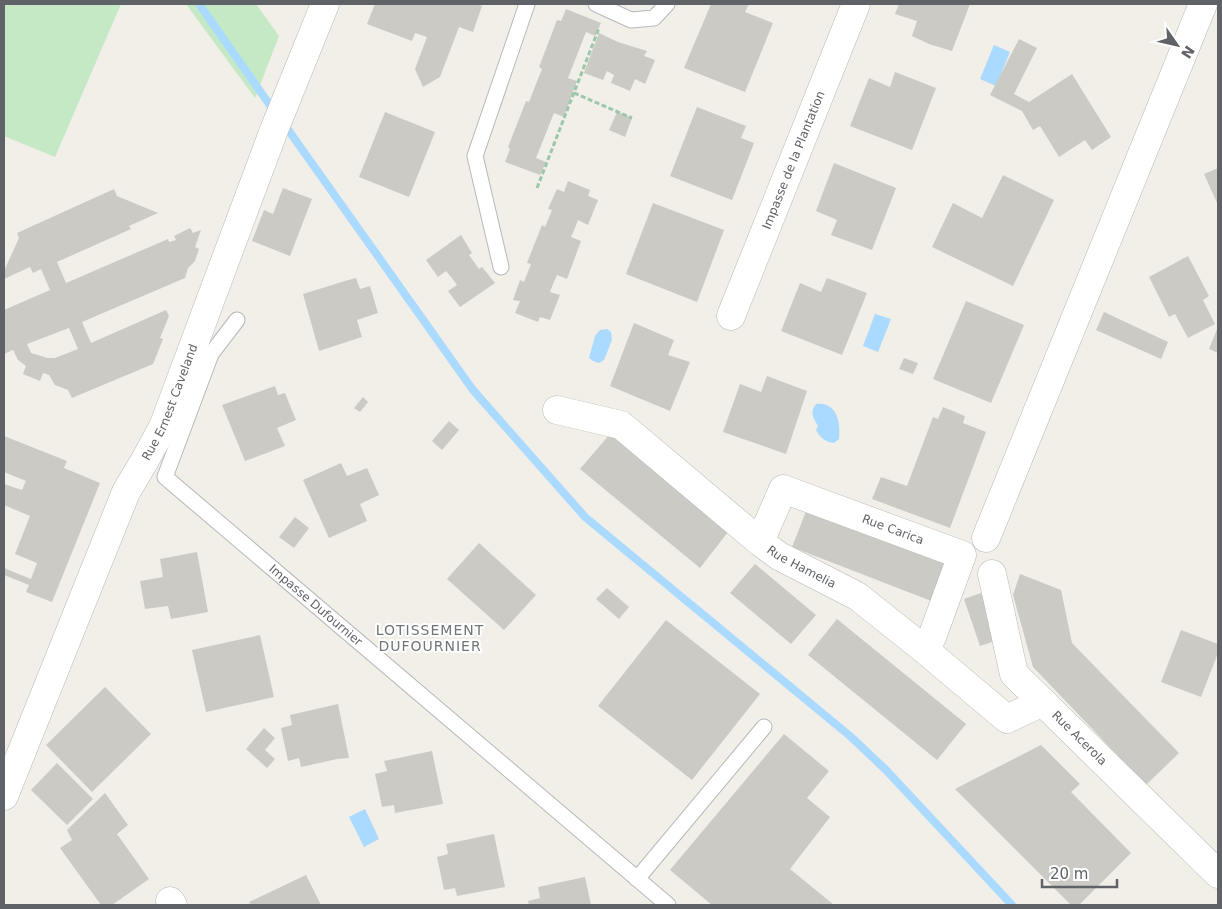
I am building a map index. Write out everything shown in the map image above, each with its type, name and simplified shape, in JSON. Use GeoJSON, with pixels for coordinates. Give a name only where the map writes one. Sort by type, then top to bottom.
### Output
{"type":"FeatureCollection","features":[{"type":"Feature","properties":{"kind":"street","name":"Rue Ernest Caveland"},"geometry":{"type":"LineString","coordinates":[[4,796],[126,492],[163,427],[274,130],[325,4]]}},
{"type":"Feature","properties":{"kind":"street","name":"Impasse de la Plantation"},"geometry":{"type":"LineString","coordinates":[[731,316],[856,4]]}},
{"type":"Feature","properties":{"kind":"street"},"geometry":{"type":"LineString","coordinates":[[986,538],[1203,4]]}},
{"type":"Feature","properties":{"kind":"street","name":"Rue Hamelia"},"geometry":{"type":"LineString","coordinates":[[556,410],[620,425],[760,542],[779,556],[858,596],[926,650],[1007,719],[1043,702]]}},
{"type":"Feature","properties":{"kind":"street","name":"Rue Carica"},"geometry":{"type":"LineString","coordinates":[[760,542],[783,489],[962,556],[926,650]]}},
{"type":"Feature","properties":{"kind":"street","name":"Rue Acerola"},"geometry":{"type":"LineString","coordinates":[[992,574],[1014,674],[1218,874]]}},
{"type":"Feature","properties":{"kind":"lane"},"geometry":{"type":"LineString","coordinates":[[501,267],[475,156],[527,4]]}},
{"type":"Feature","properties":{"kind":"lane"},"geometry":{"type":"LineString","coordinates":[[601,6],[631,20],[654,18],[667,4]]}},
{"type":"Feature","properties":{"kind":"lane","name":"Impasse Dufournier"},"geometry":{"type":"LineString","coordinates":[[237,320],[210,354],[165,477],[668,905]]}},
{"type":"Feature","properties":{"kind":"lane"},"geometry":{"type":"LineString","coordinates":[[637,879],[764,727]]}},
{"type":"Feature","properties":{"kind":"path"},"geometry":{"type":"LineString","coordinates":[[537,188],[574,94],[601,6]]}},
{"type":"Feature","properties":{"kind":"path"},"geometry":{"type":"LineString","coordinates":[[574,94],[632,118]]}},
{"type":"Feature","properties":{"kind":"green space"},"geometry":{"type":"Polygon","coordinates":[[[4,4],[121,4],[55,157],[4,136],[4,4]]]}},
{"type":"Feature","properties":{"kind":"green space"},"geometry":{"type":"Polygon","coordinates":[[[186,4],[256,4],[279,36],[255,98],[186,4]]]}},
{"type":"Feature","properties":{"kind":"water"},"geometry":{"type":"Polygon","coordinates":[[[994,45],[1010,52],[996,86],[980,79],[994,45]]]}},
{"type":"Feature","properties":{"kind":"water"},"geometry":{"type":"Polygon","coordinates":[[[875,314],[891,319],[878,352],[863,346],[875,314]]]}},
{"type":"Feature","properties":{"kind":"water"},"geometry":{"type":"Polygon","coordinates":[[[607,329],[611,332],[612,340],[604,360],[599,363],[593,361],[589,358],[595,336],[600,330],[607,329]]]}},
{"type":"Feature","properties":{"kind":"water"},"geometry":{"type":"Polygon","coordinates":[[[816,404],[829,406],[836,414],[839,426],[839,439],[834,443],[828,442],[816,430],[818,426],[813,413],[816,404]]]}},
{"type":"Feature","properties":{"kind":"water"},"geometry":{"type":"Polygon","coordinates":[[[365,809],[379,839],[364,847],[349,817],[365,809]]]}},
{"type":"Feature","properties":{"kind":"building"},"geometry":{"type":"Polygon","coordinates":[[[375,4],[477,4],[482,6],[473,32],[459,27],[440,77],[423,87],[415,69],[427,37],[415,33],[412,41],[367,24],[375,4]]]}},
{"type":"Feature","properties":{"kind":"building"},"geometry":{"type":"Polygon","coordinates":[[[711,4],[749,4],[745,12],[773,23],[745,92],[684,68],[711,4]]]}},
{"type":"Feature","properties":{"kind":"building"},"geometry":{"type":"Polygon","coordinates":[[[899,4],[970,4],[952,51],[929,44],[912,36],[917,21],[895,14],[899,4]]]}},
{"type":"Feature","properties":{"kind":"building"},"geometry":{"type":"Polygon","coordinates":[[[566,9],[601,23],[595,36],[586,32],[568,78],[577,81],[564,117],[554,113],[536,158],[546,162],[540,175],[505,162],[510,149],[508,147],[526,101],[529,102],[542,69],[539,67],[557,20],[561,21],[566,9]]]}},
{"type":"Feature","properties":{"kind":"building"},"geometry":{"type":"Polygon","coordinates":[[[599,33],[618,42],[647,51],[644,56],[655,60],[645,84],[635,79],[630,91],[611,83],[614,75],[607,71],[603,80],[584,73],[599,33]]]}},
{"type":"Feature","properties":{"kind":"building"},"geometry":{"type":"Polygon","coordinates":[[[1019,39],[1037,48],[1014,94],[1029,102],[1072,74],[1111,137],[1092,150],[1085,140],[1059,157],[1040,126],[1033,130],[1022,111],[990,95],[1019,39]]]}},
{"type":"Feature","properties":{"kind":"building"},"geometry":{"type":"Polygon","coordinates":[[[895,72],[936,88],[912,150],[850,126],[869,78],[890,87],[895,72]]]}},
{"type":"Feature","properties":{"kind":"building"},"geometry":{"type":"Polygon","coordinates":[[[697,107],[746,126],[741,138],[754,143],[732,200],[670,176],[697,107]]]}},
{"type":"Feature","properties":{"kind":"building"},"geometry":{"type":"Polygon","coordinates":[[[385,112],[435,132],[409,197],[359,177],[385,112]]]}},
{"type":"Feature","properties":{"kind":"building"},"geometry":{"type":"Polygon","coordinates":[[[617,112],[632,118],[625,137],[609,130],[617,112]]]}},
{"type":"Feature","properties":{"kind":"building"},"geometry":{"type":"Polygon","coordinates":[[[834,163],[896,188],[872,250],[831,235],[837,220],[816,211],[834,163]]]}},
{"type":"Feature","properties":{"kind":"building"},"geometry":{"type":"Polygon","coordinates":[[[1218,168],[1218,205],[1204,174],[1218,168]]]}},
{"type":"Feature","properties":{"kind":"building"},"geometry":{"type":"Polygon","coordinates":[[[1003,175],[1054,200],[1013,286],[932,247],[953,203],[982,218],[1003,175]]]}},
{"type":"Feature","properties":{"kind":"building"},"geometry":{"type":"Polygon","coordinates":[[[568,181],[590,190],[588,196],[598,200],[588,225],[578,220],[571,237],[581,241],[567,279],[557,275],[553,284],[550,292],[560,295],[550,320],[540,317],[538,322],[515,313],[520,301],[513,300],[520,280],[524,282],[531,264],[527,263],[542,225],[545,227],[552,210],[548,209],[557,189],[564,192],[568,181]]]}},
{"type":"Feature","properties":{"kind":"building"},"geometry":{"type":"Polygon","coordinates":[[[283,188],[312,199],[290,256],[252,241],[264,210],[273,214],[283,188]]]}},
{"type":"Feature","properties":{"kind":"building"},"geometry":{"type":"Polygon","coordinates":[[[114,189],[117,196],[158,213],[129,226],[131,229],[57,262],[66,283],[168,239],[169,242],[176,240],[174,236],[190,228],[193,233],[201,230],[195,247],[199,249],[195,261],[188,268],[185,278],[82,322],[91,343],[166,310],[169,316],[160,338],[163,339],[153,364],[72,398],[68,390],[55,385],[49,375],[43,373],[40,381],[23,374],[26,366],[18,360],[13,350],[4,354],[4,310],[50,290],[41,269],[33,273],[30,267],[4,279],[4,271],[19,238],[17,233],[114,189]],[[69,328],[27,344],[31,353],[48,358],[55,358],[78,349],[69,328]]]}},
{"type":"Feature","properties":{"kind":"building"},"geometry":{"type":"Polygon","coordinates":[[[653,203],[724,230],[697,302],[626,274],[653,203]]]}},
{"type":"Feature","properties":{"kind":"building"},"geometry":{"type":"Polygon","coordinates":[[[461,235],[472,253],[469,255],[479,269],[482,267],[495,283],[460,307],[448,291],[457,285],[452,278],[446,271],[438,277],[426,260],[461,235]]]}},
{"type":"Feature","properties":{"kind":"building"},"geometry":{"type":"Polygon","coordinates":[[[1188,256],[1209,296],[1203,300],[1215,324],[1188,338],[1175,314],[1169,317],[1149,277],[1188,256]]]}},
{"type":"Feature","properties":{"kind":"building"},"geometry":{"type":"Polygon","coordinates":[[[356,278],[360,289],[370,286],[378,313],[357,320],[362,337],[319,351],[303,294],[356,278]]]}},
{"type":"Feature","properties":{"kind":"building"},"geometry":{"type":"Polygon","coordinates":[[[827,278],[867,293],[842,355],[781,331],[800,283],[821,292],[827,278]]]}},
{"type":"Feature","properties":{"kind":"building"},"geometry":{"type":"Polygon","coordinates":[[[966,301],[1024,325],[991,403],[933,379],[966,301]]]}},
{"type":"Feature","properties":{"kind":"building"},"geometry":{"type":"Polygon","coordinates":[[[1104,312],[1168,342],[1161,359],[1096,330],[1104,312]]]}},
{"type":"Feature","properties":{"kind":"building"},"geometry":{"type":"Polygon","coordinates":[[[634,323],[674,340],[668,355],[690,362],[670,411],[610,386],[634,323]]]}},
{"type":"Feature","properties":{"kind":"building"},"geometry":{"type":"Polygon","coordinates":[[[1218,327],[1218,353],[1209,349],[1218,327]]]}},
{"type":"Feature","properties":{"kind":"building"},"geometry":{"type":"Polygon","coordinates":[[[904,358],[918,363],[913,374],[899,369],[904,358]]]}},
{"type":"Feature","properties":{"kind":"building"},"geometry":{"type":"Polygon","coordinates":[[[767,376],[807,391],[786,454],[723,432],[740,384],[761,392],[767,376]]]}},
{"type":"Feature","properties":{"kind":"building"},"geometry":{"type":"Polygon","coordinates":[[[275,386],[278,395],[285,393],[296,420],[277,428],[285,446],[245,461],[222,405],[275,386]]]}},
{"type":"Feature","properties":{"kind":"building"},"geometry":{"type":"Polygon","coordinates":[[[363,397],[368,402],[360,412],[354,408],[363,397]]]}},
{"type":"Feature","properties":{"kind":"building"},"geometry":{"type":"Polygon","coordinates":[[[943,407],[965,416],[963,423],[986,432],[950,528],[872,499],[881,477],[907,486],[933,417],[938,419],[943,407]]]}},
{"type":"Feature","properties":{"kind":"building"},"geometry":{"type":"Polygon","coordinates":[[[449,421],[459,430],[442,450],[432,441],[449,421]]]}},
{"type":"Feature","properties":{"kind":"building"},"geometry":{"type":"Polygon","coordinates":[[[610,434],[728,532],[700,568],[580,469],[610,434]]]}},
{"type":"Feature","properties":{"kind":"building"},"geometry":{"type":"Polygon","coordinates":[[[4,436],[67,461],[64,468],[100,483],[52,602],[26,592],[29,585],[4,575],[4,568],[31,579],[37,563],[15,554],[30,516],[4,505],[4,484],[22,490],[26,481],[4,472],[4,436]]]}},
{"type":"Feature","properties":{"kind":"building"},"geometry":{"type":"Polygon","coordinates":[[[341,463],[347,476],[367,468],[379,495],[360,504],[367,521],[329,538],[303,480],[341,463]]]}},
{"type":"Feature","properties":{"kind":"building"},"geometry":{"type":"Polygon","coordinates":[[[809,504],[956,560],[939,604],[792,547],[809,504]]]}},
{"type":"Feature","properties":{"kind":"building"},"geometry":{"type":"Polygon","coordinates":[[[295,517],[309,528],[294,548],[279,537],[295,517]]]}},
{"type":"Feature","properties":{"kind":"building"},"geometry":{"type":"Polygon","coordinates":[[[479,543],[536,595],[504,630],[447,579],[479,543]]]}},
{"type":"Feature","properties":{"kind":"building"},"geometry":{"type":"Polygon","coordinates":[[[197,552],[208,612],[171,619],[168,606],[145,609],[140,581],[163,577],[160,559],[197,552]]]}},
{"type":"Feature","properties":{"kind":"building"},"geometry":{"type":"Polygon","coordinates":[[[755,564],[816,615],[791,644],[730,593],[755,564]]]}},
{"type":"Feature","properties":{"kind":"building"},"geometry":{"type":"Polygon","coordinates":[[[1020,574],[1061,590],[1072,643],[1179,753],[1146,785],[1033,667],[1013,595],[1020,574]]]}},
{"type":"Feature","properties":{"kind":"building"},"geometry":{"type":"Polygon","coordinates":[[[607,588],[629,607],[619,619],[596,599],[607,588]]]}},
{"type":"Feature","properties":{"kind":"building"},"geometry":{"type":"Polygon","coordinates":[[[981,593],[998,640],[980,646],[964,599],[981,593]]]}},
{"type":"Feature","properties":{"kind":"building"},"geometry":{"type":"Polygon","coordinates":[[[837,619],[966,724],[937,760],[808,655],[837,619]]]}},
{"type":"Feature","properties":{"kind":"building"},"geometry":{"type":"Polygon","coordinates":[[[666,620],[760,694],[692,780],[598,706],[666,620]]]}},
{"type":"Feature","properties":{"kind":"building"},"geometry":{"type":"Polygon","coordinates":[[[1181,630],[1218,644],[1218,653],[1201,697],[1161,682],[1181,630]]]}},
{"type":"Feature","properties":{"kind":"building"},"geometry":{"type":"Polygon","coordinates":[[[260,635],[274,697],[206,712],[192,650],[260,635]]]}},
{"type":"Feature","properties":{"kind":"building"},"geometry":{"type":"Polygon","coordinates":[[[105,687],[151,734],[92,792],[46,745],[105,687]]]}},
{"type":"Feature","properties":{"kind":"building"},"geometry":{"type":"Polygon","coordinates":[[[338,704],[349,758],[301,767],[299,758],[288,761],[281,728],[292,725],[290,715],[338,704]]]}},
{"type":"Feature","properties":{"kind":"building"},"geometry":{"type":"Polygon","coordinates":[[[264,728],[275,738],[265,750],[275,759],[267,768],[246,749],[264,728]]]}},
{"type":"Feature","properties":{"kind":"building"},"geometry":{"type":"Polygon","coordinates":[[[784,734],[829,771],[807,798],[830,817],[790,869],[834,905],[712,905],[670,870],[784,734]]]}},
{"type":"Feature","properties":{"kind":"building"},"geometry":{"type":"Polygon","coordinates":[[[1041,745],[1080,784],[1071,792],[1131,853],[1079,905],[1071,905],[955,789],[1041,745]]]}},
{"type":"Feature","properties":{"kind":"building"},"geometry":{"type":"Polygon","coordinates":[[[432,751],[443,804],[395,813],[394,805],[382,807],[375,774],[387,771],[384,761],[432,751]]]}},
{"type":"Feature","properties":{"kind":"building"},"geometry":{"type":"Polygon","coordinates":[[[57,763],[93,799],[67,825],[31,790],[57,763]]]}},
{"type":"Feature","properties":{"kind":"building"},"geometry":{"type":"Polygon","coordinates":[[[105,793],[128,825],[117,834],[149,879],[112,905],[101,905],[60,848],[72,840],[67,830],[105,793]]]}},
{"type":"Feature","properties":{"kind":"building"},"geometry":{"type":"Polygon","coordinates":[[[494,834],[505,887],[457,896],[455,888],[444,890],[437,857],[448,854],[446,844],[494,834]]]}},
{"type":"Feature","properties":{"kind":"building"},"geometry":{"type":"Polygon","coordinates":[[[306,875],[321,905],[251,905],[249,902],[306,875]]]}},
{"type":"Feature","properties":{"kind":"building"},"geometry":{"type":"Polygon","coordinates":[[[585,877],[591,905],[529,905],[528,901],[540,898],[538,887],[585,877]]]}},
{"type":"Feature","properties":{"kind":"waterway"},"geometry":{"type":"LineString","coordinates":[[199,4],[274,111]]}},
{"type":"Feature","properties":{"kind":"waterway"},"geometry":{"type":"LineString","coordinates":[[284,124],[473,390],[585,517],[850,736],[886,770],[1012,905]]}},
{"type":"Feature","properties":{"kind":"district","name":"LOTISSEMENT DUFOURNIER"},"geometry":{"type":"Point","coordinates":[430,638]}}]}
